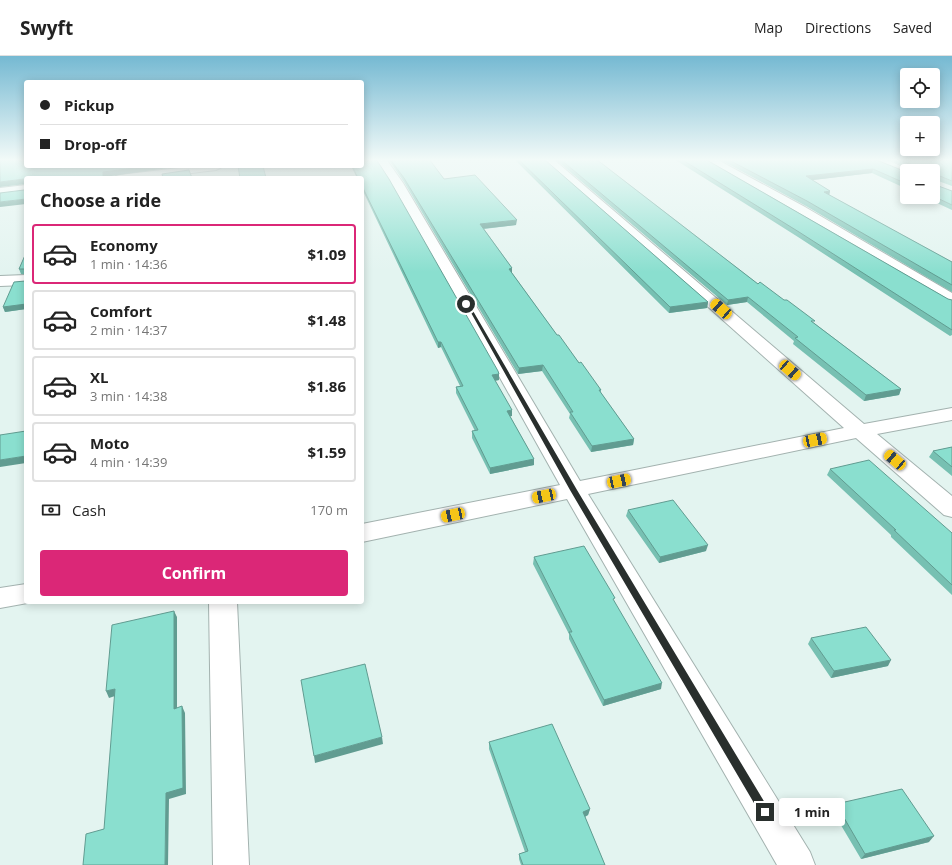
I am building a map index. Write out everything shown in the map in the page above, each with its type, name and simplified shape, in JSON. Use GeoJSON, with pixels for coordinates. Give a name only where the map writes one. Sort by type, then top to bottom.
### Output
{"type":"FeatureCollection","features":[{"type":"Feature","properties":{"kind":"street"},"geometry":{"type":"LineString","coordinates":[[405,197],[574,490],[797,865]]}},
{"type":"Feature","properties":{"kind":"street"},"geometry":{"type":"LineString","coordinates":[[590,197],[860,431],[952,508]]}},
{"type":"Feature","properties":{"kind":"street"},"geometry":{"type":"LineString","coordinates":[[776,197],[952,300]]}},
{"type":"Feature","properties":{"kind":"street"},"geometry":{"type":"LineString","coordinates":[[0,281],[24,280]]}},
{"type":"Feature","properties":{"kind":"street"},"geometry":{"type":"LineString","coordinates":[[364,533],[860,431],[952,414]]}},
{"type":"Feature","properties":{"kind":"street"},"geometry":{"type":"LineString","coordinates":[[0,598],[24,594]]}},
{"type":"Feature","properties":{"kind":"street"},"geometry":{"type":"LineString","coordinates":[[223,604],[231,865]]}},
{"type":"Feature","properties":{"kind":"building"},"geometry":{"type":"Polygon","coordinates":[[[0,197],[24,197],[24,199],[0,202],[0,197]]]}},
{"type":"Feature","properties":{"kind":"building"},"geometry":{"type":"Polygon","coordinates":[[[367,197],[399,197],[498,371],[499,374],[492,375],[512,410],[507,411],[534,459],[490,468],[472,431],[478,430],[456,387],[463,386],[441,342],[438,342],[367,197]]]}},
{"type":"Feature","properties":{"kind":"building"},"geometry":{"type":"Polygon","coordinates":[[[415,197],[495,197],[517,220],[480,224],[512,268],[509,269],[557,335],[559,335],[579,363],[581,362],[634,439],[592,446],[570,412],[573,412],[543,365],[519,368],[415,197]]]}},
{"type":"Feature","properties":{"kind":"building"},"geometry":{"type":"Polygon","coordinates":[[[557,197],[587,197],[708,302],[670,307],[557,197]]]}},
{"type":"Feature","properties":{"kind":"building"},"geometry":{"type":"Polygon","coordinates":[[[605,197],[645,197],[758,284],[760,282],[815,321],[811,321],[901,389],[866,395],[795,338],[798,337],[748,297],[728,300],[605,197]]]}},
{"type":"Feature","properties":{"kind":"building"},"geometry":{"type":"Polygon","coordinates":[[[742,197],[771,197],[952,300],[952,330],[742,197]]]}},
{"type":"Feature","properties":{"kind":"building"},"geometry":{"type":"Polygon","coordinates":[[[799,197],[833,197],[952,262],[952,285],[799,197]]]}},
{"type":"Feature","properties":{"kind":"building"},"geometry":{"type":"Polygon","coordinates":[[[940,197],[952,197],[952,205],[940,199],[940,197]]]}},
{"type":"Feature","properties":{"kind":"building"},"geometry":{"type":"Polygon","coordinates":[[[24,258],[24,269],[19,269],[24,258]]]}},
{"type":"Feature","properties":{"kind":"building"},"geometry":{"type":"Polygon","coordinates":[[[24,281],[24,304],[3,307],[14,282],[24,281]]]}},
{"type":"Feature","properties":{"kind":"building"},"geometry":{"type":"Polygon","coordinates":[[[24,431],[24,456],[0,460],[0,435],[24,431]]]}},
{"type":"Feature","properties":{"kind":"building"},"geometry":{"type":"Polygon","coordinates":[[[952,447],[952,467],[933,451],[952,447]]]}},
{"type":"Feature","properties":{"kind":"building"},"geometry":{"type":"Polygon","coordinates":[[[869,460],[952,533],[952,585],[894,530],[896,530],[830,469],[869,460]]]}},
{"type":"Feature","properties":{"kind":"building"},"geometry":{"type":"Polygon","coordinates":[[[673,500],[708,545],[660,557],[628,510],[673,500]]]}},
{"type":"Feature","properties":{"kind":"building"},"geometry":{"type":"Polygon","coordinates":[[[584,546],[615,598],[613,599],[662,683],[604,700],[569,632],[572,632],[534,557],[584,546]]]}},
{"type":"Feature","properties":{"kind":"building"},"geometry":{"type":"Polygon","coordinates":[[[174,611],[174,709],[182,706],[183,788],[166,793],[165,865],[83,865],[86,834],[104,829],[115,689],[106,691],[112,625],[174,611]]]}},
{"type":"Feature","properties":{"kind":"building"},"geometry":{"type":"Polygon","coordinates":[[[866,627],[891,660],[834,671],[811,638],[866,627]]]}},
{"type":"Feature","properties":{"kind":"building"},"geometry":{"type":"Polygon","coordinates":[[[365,664],[382,737],[314,756],[301,680],[365,664]]]}},
{"type":"Feature","properties":{"kind":"building"},"geometry":{"type":"Polygon","coordinates":[[[552,724],[590,809],[583,812],[605,865],[523,865],[519,854],[528,851],[489,742],[552,724]]]}},
{"type":"Feature","properties":{"kind":"building"},"geometry":{"type":"Polygon","coordinates":[[[902,789],[934,836],[865,854],[836,804],[902,789]]]}},
{"type":"Feature","properties":{"kind":"route"},"geometry":{"type":"LineString","coordinates":[[466,304],[574,490],[765,812]]}}]}
